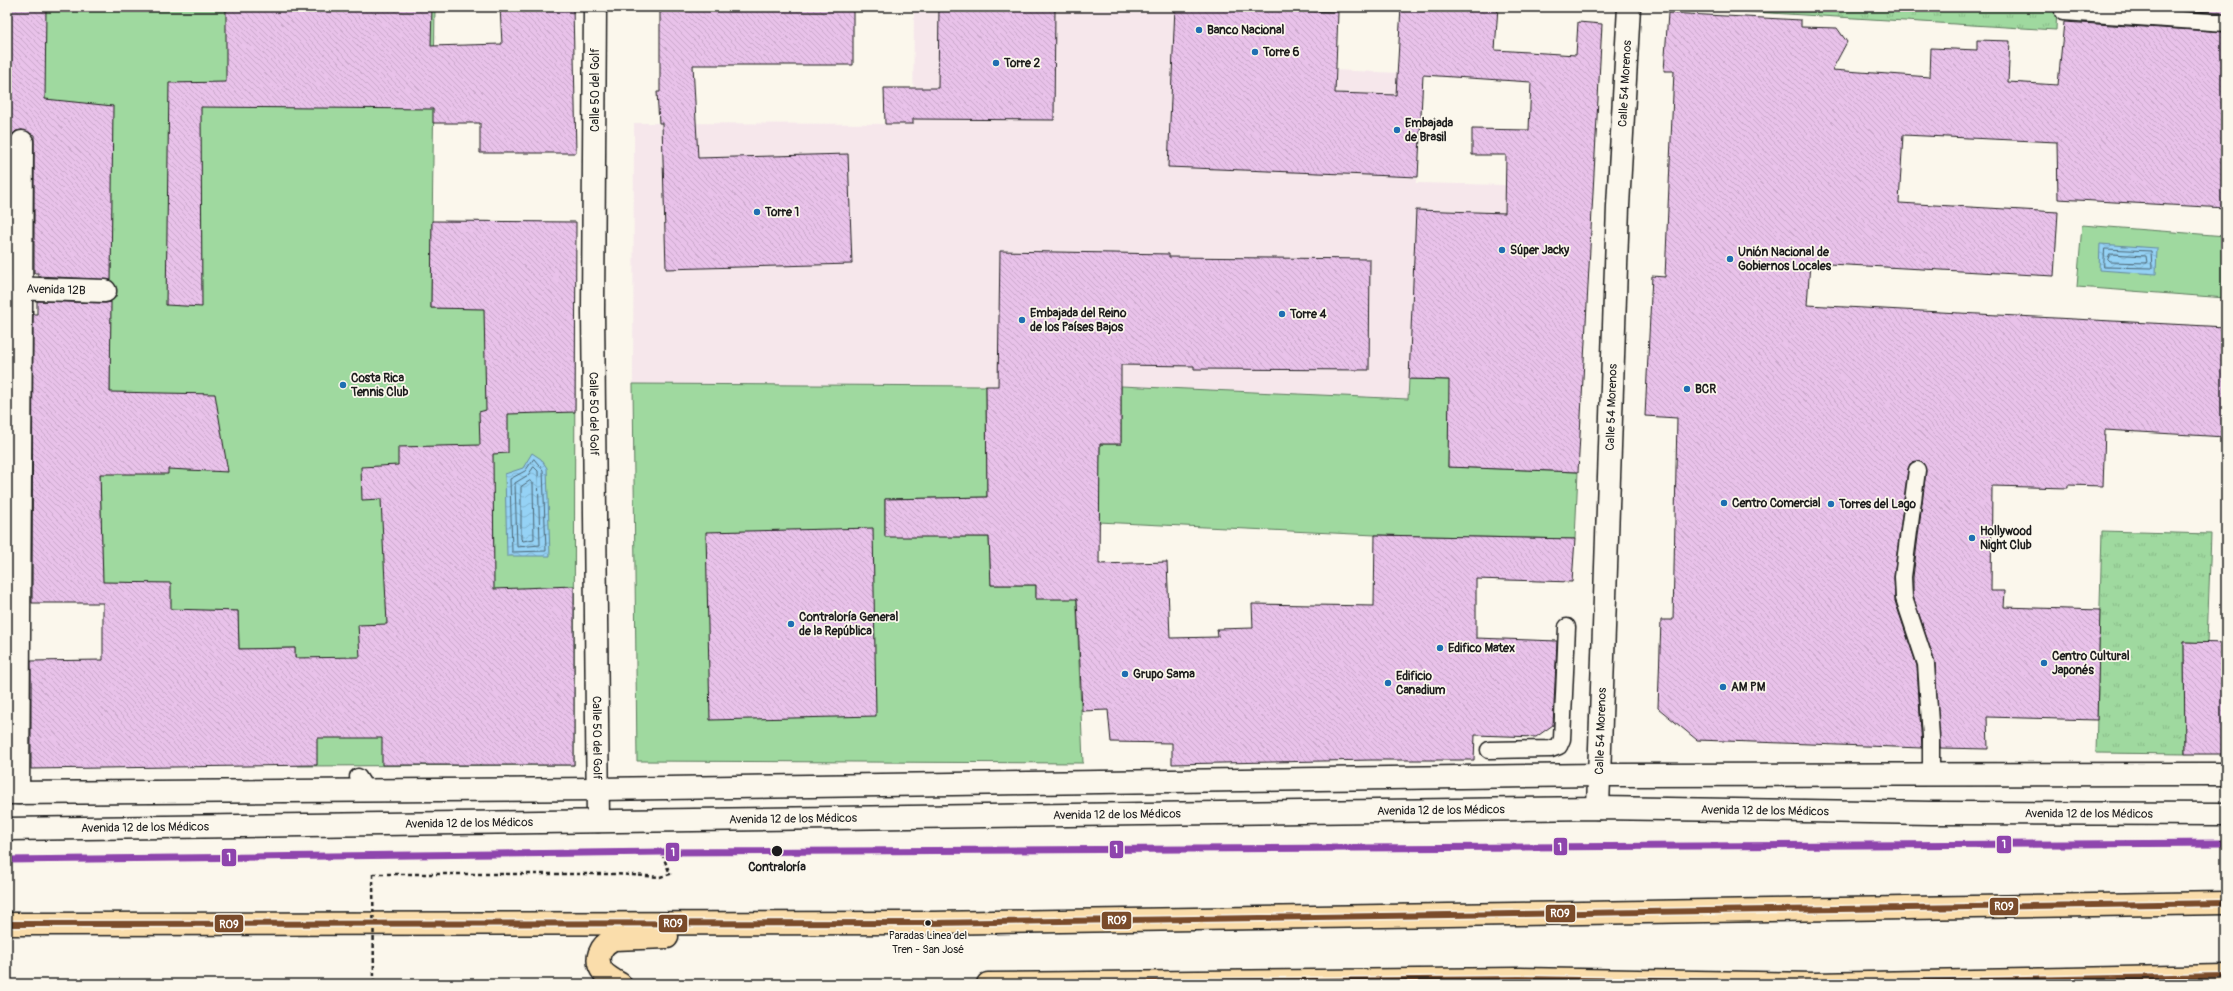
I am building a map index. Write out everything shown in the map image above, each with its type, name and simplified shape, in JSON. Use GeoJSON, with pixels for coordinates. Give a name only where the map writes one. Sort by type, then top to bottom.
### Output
{"type":"FeatureCollection","features":[{"type":"Feature","properties":{"kind":"highway"},"geometry":{"type":"LineString","coordinates":[[7,924],[740,922],[932,923],[2226,903]]}},
{"type":"Feature","properties":{"kind":"highway"},"geometry":{"type":"LineString","coordinates":[[620,984],[605,974],[599,966],[598,958],[602,947],[607,942],[614,939],[694,936],[740,922]]}},
{"type":"Feature","properties":{"kind":"highway"},"geometry":{"type":"LineString","coordinates":[[988,984],[1520,979],[1815,984],[2226,976]]}},
{"type":"Feature","properties":{"kind":"main road","name":"Calle 50 del Golf"},"geometry":{"type":"LineString","coordinates":[[595,7],[593,310],[598,821]]}},
{"type":"Feature","properties":{"kind":"main road","name":"Calle 54 Morenos"},"geometry":{"type":"LineString","coordinates":[[1598,808],[1618,206],[1629,7]]}},
{"type":"Feature","properties":{"kind":"main road"},"geometry":{"type":"LineString","coordinates":[[22,142],[14,288],[12,793],[350,784],[598,789],[1599,775],[2226,774]]}},
{"type":"Feature","properties":{"kind":"main road","name":"Avenida 12B"},"geometry":{"type":"LineString","coordinates":[[14,288],[105,291]]}},
{"type":"Feature","properties":{"kind":"main road","name":"Avenida 12 de los Médicos"},"geometry":{"type":"LineString","coordinates":[[7,829],[1598,808],[1932,813],[2226,814]]}},
{"type":"Feature","properties":{"kind":"lane"},"geometry":{"type":"LineString","coordinates":[[2063,12],[2226,23]]}},
{"type":"Feature","properties":{"kind":"lane"},"geometry":{"type":"LineString","coordinates":[[1917,470],[1903,578],[1904,598],[1926,664],[1931,737],[1931,775]]}},
{"type":"Feature","properties":{"kind":"lane"},"geometry":{"type":"LineString","coordinates":[[1489,750],[1551,749],[1559,746],[1562,738],[1566,627]]}},
{"type":"Feature","properties":{"kind":"path"},"geometry":{"type":"LineString","coordinates":[[374,984],[373,874],[616,874],[660,877],[670,874],[662,852],[647,820]]}},
{"type":"Feature","properties":{"kind":"shaded area"},"geometry":{"type":"Polygon","coordinates":[[[914,7],[1336,7],[1333,70],[1421,74],[1416,183],[1506,185],[1591,217],[1416,210],[1408,399],[1121,386],[633,384],[634,123],[913,124],[914,7]]]}},
{"type":"Feature","properties":{"kind":"green space","name":"Costa Rica Tennis Club"},"geometry":{"type":"Polygon","coordinates":[[[7,7],[435,7],[431,308],[575,309],[574,765],[298,766],[295,648],[239,649],[238,611],[171,610],[103,603],[100,474],[110,416],[111,207],[45,99],[7,7]]]}},
{"type":"Feature","properties":{"kind":"green space"},"geometry":{"type":"Polygon","coordinates":[[[1669,7],[2057,7],[2056,30],[1669,7]]]}},
{"type":"Feature","properties":{"kind":"green space"},"geometry":{"type":"Polygon","coordinates":[[[7,136],[12,136],[10,266],[7,266],[7,136]]]}},
{"type":"Feature","properties":{"kind":"green space"},"geometry":{"type":"Polygon","coordinates":[[[2082,225],[2226,236],[2226,298],[2077,287],[2082,225]]]}},
{"type":"Feature","properties":{"kind":"green space"},"geometry":{"type":"Polygon","coordinates":[[[1409,379],[1450,380],[1448,467],[1578,472],[1575,539],[1375,535],[1098,522],[1100,444],[1121,444],[1121,386],[1408,399],[1409,379]]]}},
{"type":"Feature","properties":{"kind":"green space"},"geometry":{"type":"Polygon","coordinates":[[[633,384],[986,386],[987,497],[885,499],[885,536],[989,537],[991,585],[1036,585],[1036,599],[1076,585],[1083,763],[637,761],[633,384]]]}},
{"type":"Feature","properties":{"kind":"green space"},"geometry":{"type":"Polygon","coordinates":[[[2102,531],[2211,534],[2207,643],[2184,642],[2185,754],[2096,753],[2102,531]]]}},
{"type":"Feature","properties":{"kind":"water"},"geometry":{"type":"Polygon","coordinates":[[[2100,244],[2157,248],[2156,274],[2099,270],[2100,244]]]}},
{"type":"Feature","properties":{"kind":"water"},"geometry":{"type":"Polygon","coordinates":[[[532,453],[541,459],[547,468],[550,556],[507,556],[505,474],[523,468],[532,453]]]}},
{"type":"Feature","properties":{"kind":"building"},"geometry":{"type":"Polygon","coordinates":[[[7,7],[46,7],[45,99],[113,106],[111,280],[38,276],[38,273],[34,273],[34,135],[22,130],[16,131],[11,136],[7,136],[7,7]]]}},
{"type":"Feature","properties":{"kind":"building"},"geometry":{"type":"Polygon","coordinates":[[[226,7],[432,7],[431,46],[502,44],[500,7],[573,7],[576,153],[480,153],[480,123],[433,123],[433,109],[201,107],[202,307],[166,305],[169,83],[226,82],[226,7]]]}},
{"type":"Feature","properties":{"kind":"building"},"geometry":{"type":"Polygon","coordinates":[[[660,7],[853,7],[853,65],[693,65],[698,158],[848,154],[852,264],[666,269],[662,123],[659,123],[657,92],[660,92],[660,7]]]}},
{"type":"Feature","properties":{"kind":"building","name":"Torre 2"},"geometry":{"type":"Polygon","coordinates":[[[939,7],[1055,7],[1054,120],[913,119],[913,124],[885,124],[884,88],[938,88],[939,7]]]}},
{"type":"Feature","properties":{"kind":"building"},"geometry":{"type":"Polygon","coordinates":[[[1175,7],[1338,12],[1335,93],[1396,95],[1401,7],[1498,7],[1495,50],[1576,55],[1578,22],[1602,24],[1578,472],[1448,467],[1449,380],[1409,379],[1416,210],[1505,213],[1506,155],[1472,155],[1472,129],[1529,130],[1531,82],[1423,75],[1418,177],[1168,167],[1175,7]]]}},
{"type":"Feature","properties":{"kind":"building"},"geometry":{"type":"Polygon","coordinates":[[[2130,7],[2226,7],[2226,13],[2130,7]]]}},
{"type":"Feature","properties":{"kind":"building"},"geometry":{"type":"Polygon","coordinates":[[[1668,13],[1801,20],[1801,27],[1837,28],[1847,42],[1832,70],[1930,77],[1931,48],[1977,50],[1977,40],[2010,41],[2008,82],[2058,85],[2064,22],[2226,32],[2226,208],[2058,199],[2057,142],[1903,135],[1899,203],[2058,212],[2054,276],[1810,263],[1807,305],[2226,327],[2226,437],[2105,430],[2103,486],[2068,485],[2068,488],[1992,486],[1991,591],[2005,591],[2004,607],[2100,610],[2097,720],[1987,717],[1988,749],[1940,748],[1935,663],[1913,596],[1913,577],[1926,471],[1923,463],[1918,461],[1910,464],[1908,469],[1894,577],[1895,601],[1917,666],[1922,748],[1697,740],[1658,708],[1661,620],[1673,620],[1677,418],[1645,416],[1652,276],[1665,277],[1674,71],[1664,71],[1668,13]]]}},
{"type":"Feature","properties":{"kind":"building"},"geometry":{"type":"Polygon","coordinates":[[[432,221],[576,222],[575,412],[508,414],[508,453],[493,454],[494,589],[574,586],[574,765],[382,765],[382,738],[317,738],[317,765],[31,769],[31,661],[103,660],[103,603],[32,603],[33,314],[37,314],[37,301],[111,302],[110,392],[215,394],[228,472],[168,469],[168,474],[100,474],[103,582],[171,583],[171,609],[238,611],[239,649],[295,648],[295,658],[360,657],[358,625],[387,624],[381,499],[362,500],[361,467],[398,465],[398,447],[480,445],[479,412],[486,410],[484,309],[431,308],[432,221]]]}},
{"type":"Feature","properties":{"kind":"building"},"geometry":{"type":"Polygon","coordinates":[[[1000,251],[1169,254],[1169,257],[1370,259],[1369,370],[1194,369],[1194,366],[1121,365],[1121,444],[1100,444],[1099,564],[1167,562],[1170,638],[1218,637],[1217,629],[1253,628],[1252,604],[1374,606],[1375,535],[1575,539],[1572,582],[1476,579],[1476,638],[1557,641],[1553,725],[1536,737],[1475,735],[1474,760],[1372,760],[1172,764],[1172,743],[1111,742],[1108,710],[1082,711],[1077,599],[1036,599],[1036,585],[991,585],[989,537],[885,537],[885,499],[987,497],[986,386],[998,386],[1000,251]]]}},
{"type":"Feature","properties":{"kind":"building"},"geometry":{"type":"Polygon","coordinates":[[[7,314],[8,314],[7,549],[7,314]]]}},
{"type":"Feature","properties":{"kind":"building","name":"Contraloría General de la República"},"geometry":{"type":"Polygon","coordinates":[[[873,528],[876,716],[710,720],[706,532],[873,528]]]}},
{"type":"Feature","properties":{"kind":"building"},"geometry":{"type":"Polygon","coordinates":[[[2184,642],[2226,643],[2226,754],[2185,754],[2184,642]]]}},
{"type":"Feature","properties":{"kind":"rail line","name":"1"},"geometry":{"type":"LineString","coordinates":[[7,860],[662,852],[2226,843]]}},
{"type":"Feature","properties":{"kind":"transit line","name":"R09"},"geometry":{"type":"LineString","coordinates":[[7,924],[932,923],[2226,903]]}},
{"type":"Feature","properties":{"kind":"transit line","name":"R09"},"geometry":{"type":"LineString","coordinates":[[988,984],[1520,979],[1815,984],[2226,976]]}},
{"type":"Feature","properties":{"kind":"place","name":"Banco Nacional"},"geometry":{"type":"Point","coordinates":[1199,30]}},
{"type":"Feature","properties":{"kind":"place","name":"Torre 6"},"geometry":{"type":"Point","coordinates":[1255,52]}},
{"type":"Feature","properties":{"kind":"place","name":"Torre 2"},"geometry":{"type":"Point","coordinates":[996,63]}},
{"type":"Feature","properties":{"kind":"place","name":"Embajada de Brasil"},"geometry":{"type":"Point","coordinates":[1397,130]}},
{"type":"Feature","properties":{"kind":"place","name":"Torre 1"},"geometry":{"type":"Point","coordinates":[757,212]}},
{"type":"Feature","properties":{"kind":"place","name":"Súper Jacky"},"geometry":{"type":"Point","coordinates":[1502,250]}},
{"type":"Feature","properties":{"kind":"place","name":"Unión Nacional de Gobiernos Locales"},"geometry":{"type":"Point","coordinates":[1730,259]}},
{"type":"Feature","properties":{"kind":"place","name":"Torre 4"},"geometry":{"type":"Point","coordinates":[1282,314]}},
{"type":"Feature","properties":{"kind":"place","name":"Embajada del Reino de los Países Bajos"},"geometry":{"type":"Point","coordinates":[1022,320]}},
{"type":"Feature","properties":{"kind":"place","name":"Costa Rica Tennis Club"},"geometry":{"type":"Point","coordinates":[343,385]}},
{"type":"Feature","properties":{"kind":"place","name":"BCR"},"geometry":{"type":"Point","coordinates":[1687,389]}},
{"type":"Feature","properties":{"kind":"place","name":"Centro Comercial"},"geometry":{"type":"Point","coordinates":[1724,503]}},
{"type":"Feature","properties":{"kind":"place","name":"Torres del Lago"},"geometry":{"type":"Point","coordinates":[1831,504]}},
{"type":"Feature","properties":{"kind":"place","name":"Hollywood Night Club"},"geometry":{"type":"Point","coordinates":[1972,538]}},
{"type":"Feature","properties":{"kind":"place","name":"Contraloría General de la República"},"geometry":{"type":"Point","coordinates":[791,624]}},
{"type":"Feature","properties":{"kind":"place","name":"Edifico Matex"},"geometry":{"type":"Point","coordinates":[1440,648]}},
{"type":"Feature","properties":{"kind":"place","name":"Centro Cultural Japonés"},"geometry":{"type":"Point","coordinates":[2044,663]}},
{"type":"Feature","properties":{"kind":"place","name":"Grupo Sama"},"geometry":{"type":"Point","coordinates":[1125,674]}},
{"type":"Feature","properties":{"kind":"place","name":"Edificio Canadium"},"geometry":{"type":"Point","coordinates":[1388,683]}},
{"type":"Feature","properties":{"kind":"place","name":"AM PM"},"geometry":{"type":"Point","coordinates":[1723,687]}},
{"type":"Feature","properties":{"kind":"place","name":"Contraloría"},"geometry":{"type":"Point","coordinates":[777,851]}},
{"type":"Feature","properties":{"kind":"place","name":"Paradas Linea del Tren - San José"},"geometry":{"type":"Point","coordinates":[928,923]}}]}
